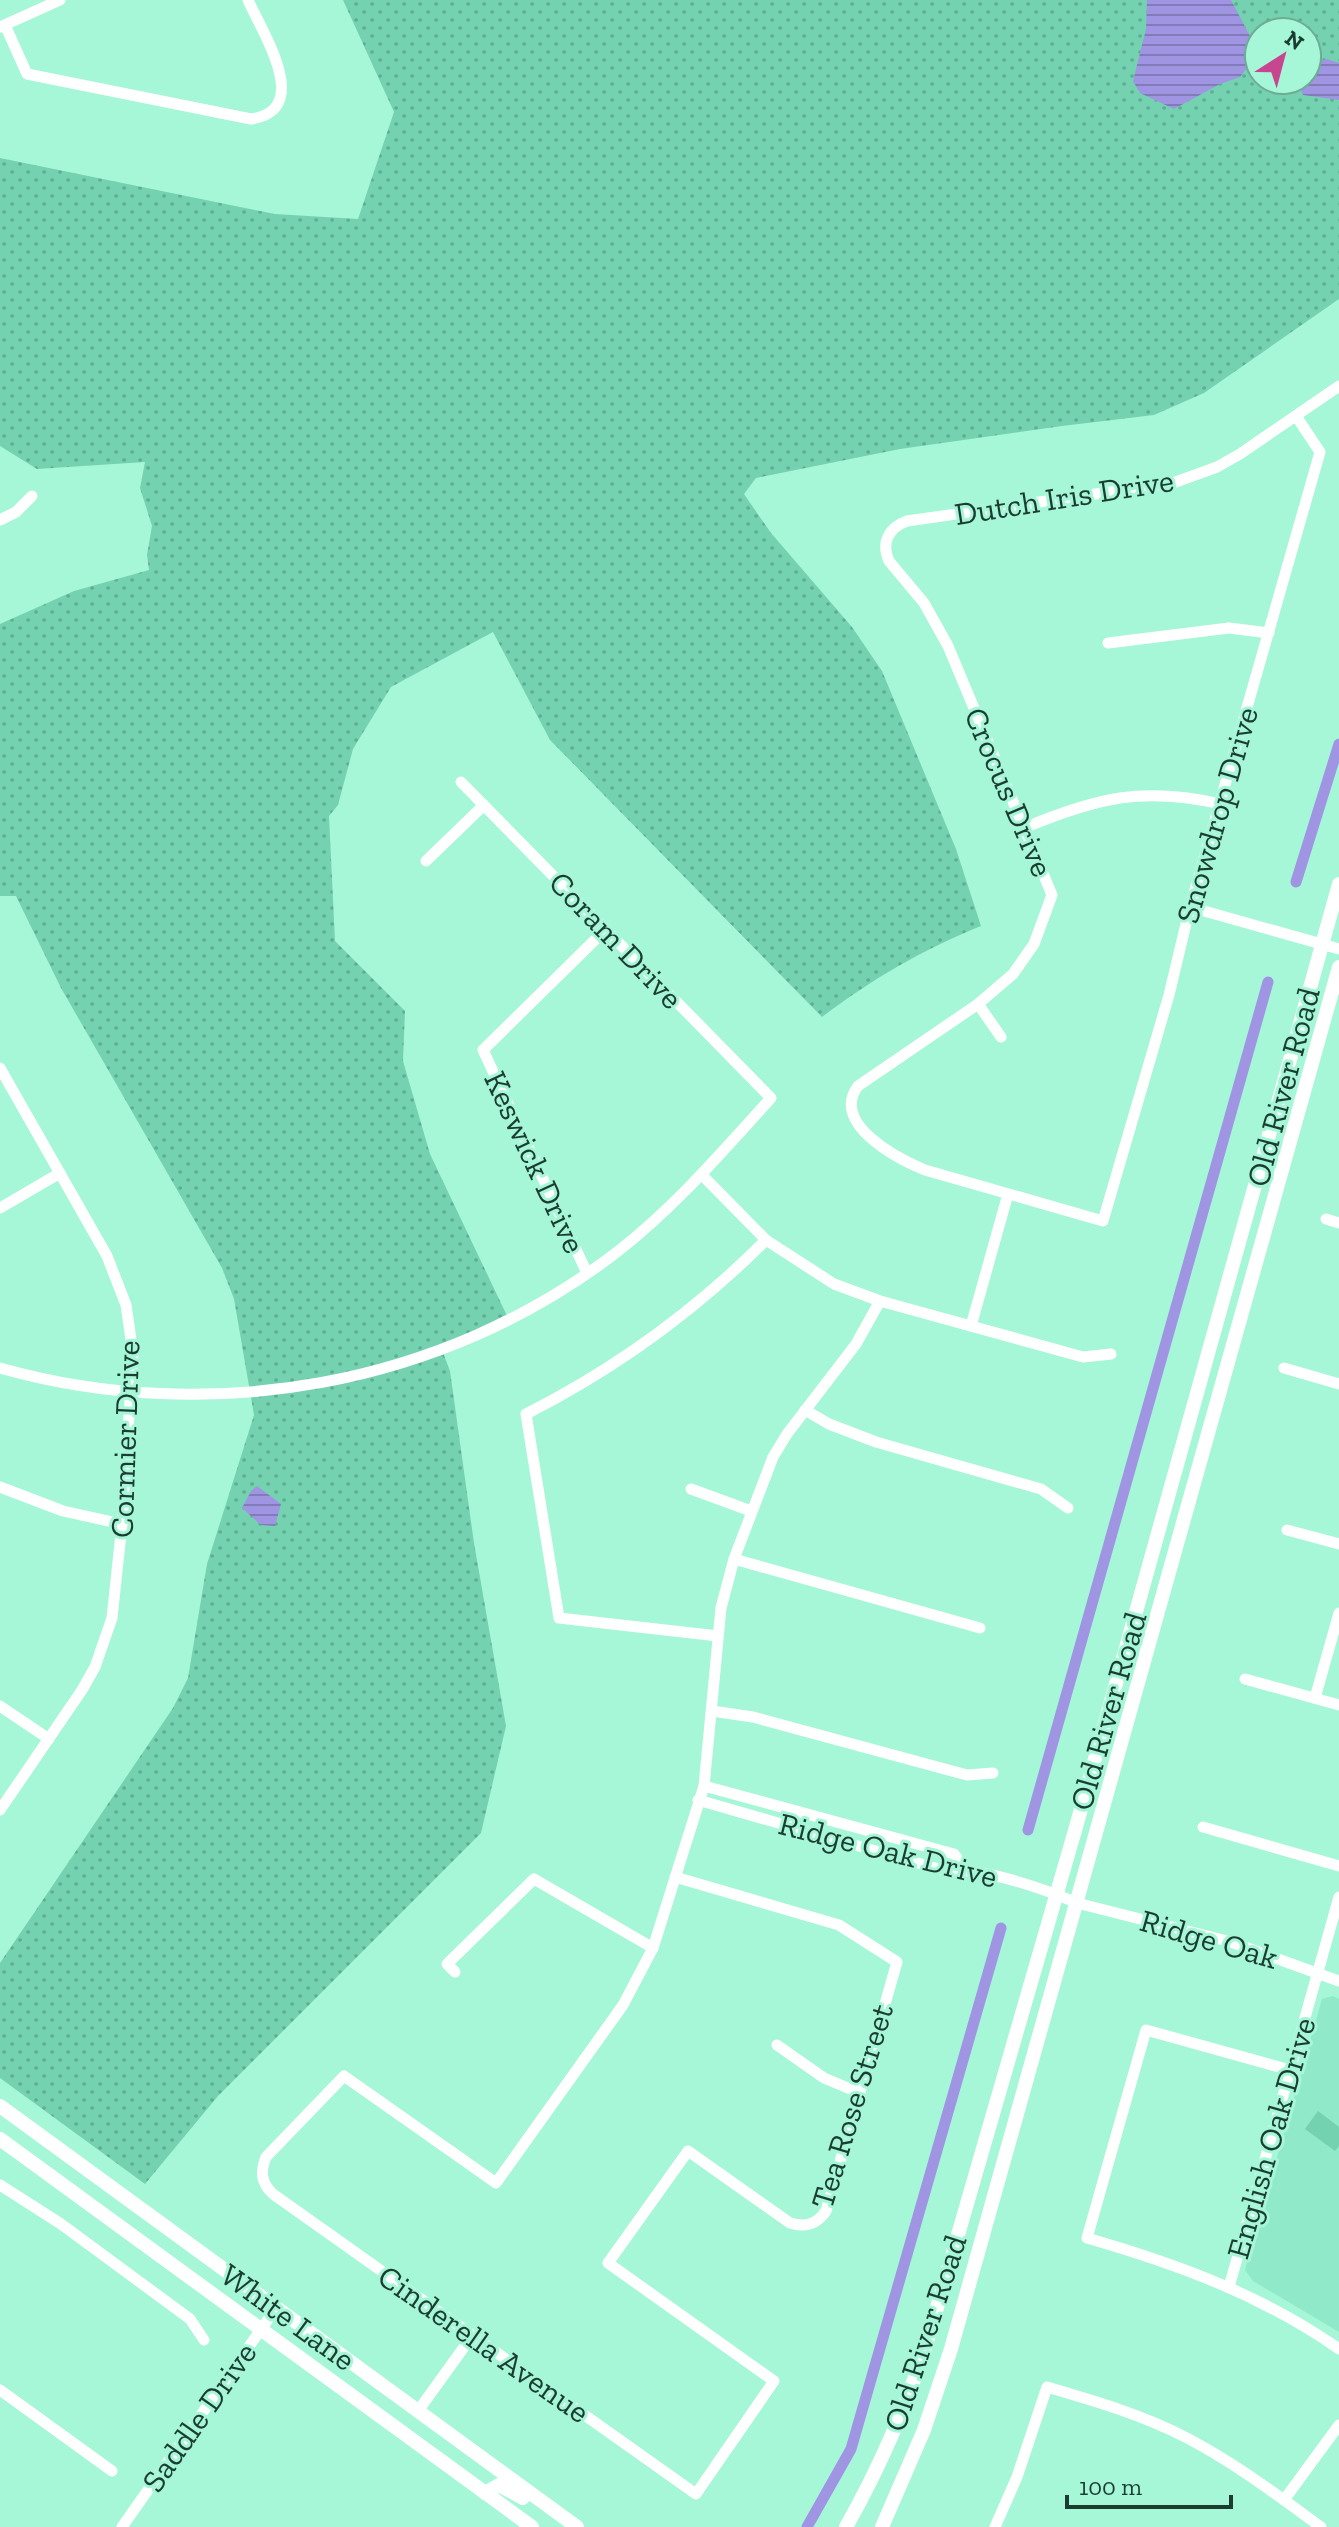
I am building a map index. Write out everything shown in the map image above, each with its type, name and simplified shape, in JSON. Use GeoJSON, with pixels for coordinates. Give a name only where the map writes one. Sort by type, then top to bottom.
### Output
{"type":"FeatureCollection","features":[{"type":"Feature","properties":{"kind":"main road","name":"Old River Road"},"geometry":{"type":"LineString","coordinates":[[846,2527],[890,2443],[920,2365],[1250,1208],[1339,884]]}},
{"type":"Feature","properties":{"kind":"main road","name":"Old River Road"},"geometry":{"type":"LineString","coordinates":[[882,2527],[936,2398],[1339,967]]}},
{"type":"Feature","properties":{"kind":"main road","name":"White Lane"},"geometry":{"type":"LineString","coordinates":[[0,2106],[577,2527]]}},
{"type":"Feature","properties":{"kind":"main road"},"geometry":{"type":"LineString","coordinates":[[0,2119],[32,2142],[51,2144]]}},
{"type":"Feature","properties":{"kind":"main road","name":"White Lane"},"geometry":{"type":"LineString","coordinates":[[0,2139],[532,2527]]}},
{"type":"Feature","properties":{"kind":"main road"},"geometry":{"type":"LineString","coordinates":[[485,2493],[499,2485],[546,2514],[562,2516]]}},
{"type":"Feature","properties":{"kind":"street"},"geometry":{"type":"LineString","coordinates":[[60,0],[2,26],[27,74],[245,118],[260,118],[277,107],[284,89],[283,79],[248,0]]}},
{"type":"Feature","properties":{"kind":"street","name":"Dutch Iris Drive"},"geometry":{"type":"LineString","coordinates":[[907,521],[1173,483],[1217,467],[1240,454],[1339,386]]}},
{"type":"Feature","properties":{"kind":"street","name":"Snowdrop Drive"},"geometry":{"type":"LineString","coordinates":[[1008,1194],[1103,1221],[1320,452],[1296,416]]}},
{"type":"Feature","properties":{"kind":"street"},"geometry":{"type":"LineString","coordinates":[[0,520],[16,512],[32,496]]}},
{"type":"Feature","properties":{"kind":"street","name":"Crocus Drive"},"geometry":{"type":"LineString","coordinates":[[907,521],[892,529],[887,536],[885,553],[938,626],[1052,895],[1043,926],[1025,960],[998,989],[858,1086],[850,1102],[855,1121],[877,1142],[908,1163],[1008,1194]]}},
{"type":"Feature","properties":{"kind":"street"},"geometry":{"type":"LineString","coordinates":[[1108,643],[1229,628],[1269,633]]}},
{"type":"Feature","properties":{"kind":"street","name":"Coram Drive"},"geometry":{"type":"LineString","coordinates":[[461,782],[771,1098],[702,1175]]}},
{"type":"Feature","properties":{"kind":"street"},"geometry":{"type":"LineString","coordinates":[[1024,828],[1070,809],[1121,797],[1168,795],[1221,804]]}},
{"type":"Feature","properties":{"kind":"street"},"geometry":{"type":"LineString","coordinates":[[426,861],[484,805]]}},
{"type":"Feature","properties":{"kind":"street"},"geometry":{"type":"LineString","coordinates":[[1190,907],[1339,949]]}},
{"type":"Feature","properties":{"kind":"street","name":"Keswick Drive"},"geometry":{"type":"LineString","coordinates":[[587,1273],[483,1050],[606,929]]}},
{"type":"Feature","properties":{"kind":"street"},"geometry":{"type":"LineString","coordinates":[[978,1004],[1001,1037]]}},
{"type":"Feature","properties":{"kind":"street","name":"Cormier Drive"},"geometry":{"type":"LineString","coordinates":[[0,1068],[107,1256],[118,1280],[133,1353],[133,1393],[117,1592],[105,1643],[82,1690],[0,1810]]}},
{"type":"Feature","properties":{"kind":"street"},"geometry":{"type":"LineString","coordinates":[[0,1208],[60,1173]]}},
{"type":"Feature","properties":{"kind":"street"},"geometry":{"type":"LineString","coordinates":[[0,1368],[73,1385],[133,1393],[181,1395],[298,1388],[381,1370],[443,1349],[533,1307],[587,1273],[654,1221],[702,1175],[766,1240],[834,1284],[880,1301],[1083,1357],[1111,1354]]}},
{"type":"Feature","properties":{"kind":"street"},"geometry":{"type":"LineString","coordinates":[[971,1326],[1008,1194]]}},
{"type":"Feature","properties":{"kind":"street"},"geometry":{"type":"LineString","coordinates":[[1326,1219],[1339,1223]]}},
{"type":"Feature","properties":{"kind":"street"},"geometry":{"type":"LineString","coordinates":[[718,1636],[559,1618],[526,1414],[599,1375],[667,1329],[730,1276],[766,1240]]}},
{"type":"Feature","properties":{"kind":"street"},"geometry":{"type":"LineString","coordinates":[[455,1972],[447,1964],[534,1879],[653,1948],[704,1786],[718,1636],[726,1584],[734,1559],[773,1457],[856,1344],[880,1301]]}},
{"type":"Feature","properties":{"kind":"street"},"geometry":{"type":"LineString","coordinates":[[1284,1368],[1339,1384]]}},
{"type":"Feature","properties":{"kind":"street"},"geometry":{"type":"LineString","coordinates":[[805,1410],[864,1439],[1041,1489],[1068,1508]]}},
{"type":"Feature","properties":{"kind":"street"},"geometry":{"type":"LineString","coordinates":[[0,1487],[63,1511],[122,1524]]}},
{"type":"Feature","properties":{"kind":"street"},"geometry":{"type":"LineString","coordinates":[[691,1489],[751,1511]]}},
{"type":"Feature","properties":{"kind":"street"},"geometry":{"type":"LineString","coordinates":[[1287,1530],[1339,1544]]}},
{"type":"Feature","properties":{"kind":"street"},"geometry":{"type":"LineString","coordinates":[[734,1559],[980,1628]]}},
{"type":"Feature","properties":{"kind":"street"},"geometry":{"type":"LineString","coordinates":[[1315,1698],[1339,1613]]}},
{"type":"Feature","properties":{"kind":"street"},"geometry":{"type":"LineString","coordinates":[[1245,1679],[1339,1705]]}},
{"type":"Feature","properties":{"kind":"street"},"geometry":{"type":"LineString","coordinates":[[0,1706],[49,1739]]}},
{"type":"Feature","properties":{"kind":"street"},"geometry":{"type":"LineString","coordinates":[[712,1711],[753,1717],[967,1775],[993,1773]]}},
{"type":"Feature","properties":{"kind":"street","name":"Ridge Oak Drive"},"geometry":{"type":"LineString","coordinates":[[704,1786],[954,1854],[965,1869]]}},
{"type":"Feature","properties":{"kind":"street","name":"Ridge Oak Drive"},"geometry":{"type":"LineString","coordinates":[[698,1800],[949,1872],[965,1869],[1077,1903]]}},
{"type":"Feature","properties":{"kind":"street"},"geometry":{"type":"LineString","coordinates":[[1203,1827],[1339,1866]]}},
{"type":"Feature","properties":{"kind":"street","name":"Tea Rose Street"},"geometry":{"type":"LineString","coordinates":[[675,1877],[839,1925],[897,1962],[826,2211],[821,2219],[806,2226],[787,2221],[688,2151],[608,2263],[774,2381],[696,2494]]}},
{"type":"Feature","properties":{"kind":"street","name":"English Oak Drive"},"geometry":{"type":"LineString","coordinates":[[1229,2287],[1339,1897]]}},
{"type":"Feature","properties":{"kind":"street","name":"Ridge Oak"},"geometry":{"type":"LineString","coordinates":[[1077,1903],[1231,1942],[1339,1981]]}},
{"type":"Feature","properties":{"kind":"street","name":"Cinderella Avenue"},"geometry":{"type":"LineString","coordinates":[[653,1948],[623,2005],[496,2183],[344,2076],[266,2157],[262,2174],[263,2182],[273,2194],[696,2494]]}},
{"type":"Feature","properties":{"kind":"street"},"geometry":{"type":"LineString","coordinates":[[1290,2070],[1146,2030],[1087,2238],[1149,2256],[1229,2287],[1297,2322],[1339,2349]]}},
{"type":"Feature","properties":{"kind":"street"},"geometry":{"type":"LineString","coordinates":[[777,2045],[824,2078],[860,2093]]}},
{"type":"Feature","properties":{"kind":"street"},"geometry":{"type":"LineString","coordinates":[[0,2185],[61,2224],[190,2319],[204,2340]]}},
{"type":"Feature","properties":{"kind":"street","name":"Saddle Drive"},"geometry":{"type":"LineString","coordinates":[[122,2527],[276,2308]]}},
{"type":"Feature","properties":{"kind":"street"},"geometry":{"type":"LineString","coordinates":[[418,2411],[472,2336]]}},
{"type":"Feature","properties":{"kind":"street"},"geometry":{"type":"LineString","coordinates":[[995,2527],[1017,2477],[1047,2387],[1120,2409],[1184,2437],[1245,2472],[1321,2527]]}},
{"type":"Feature","properties":{"kind":"street"},"geometry":{"type":"LineString","coordinates":[[0,2390],[112,2471]]}},
{"type":"Feature","properties":{"kind":"street"},"geometry":{"type":"LineString","coordinates":[[1284,2500],[1339,2425]]}},
{"type":"Feature","properties":{"kind":"shaded area"},"geometry":{"type":"Polygon","coordinates":[[[343,0],[1339,0],[1339,299],[1204,393],[1154,415],[900,449],[756,478],[744,494],[771,533],[852,627],[882,671],[956,849],[981,926],[898,966],[822,1017],[550,740],[493,632],[391,687],[353,749],[338,805],[329,816],[335,941],[405,1011],[403,1061],[430,1154],[509,1320],[442,1350],[450,1371],[474,1543],[506,1726],[481,1833],[218,2096],[145,2184],[0,2078],[0,1963],[173,1708],[188,1678],[207,1564],[254,1415],[234,1299],[222,1268],[61,988],[16,896],[0,896],[0,624],[74,591],[149,570],[147,555],[152,526],[140,488],[145,462],[37,469],[0,446],[0,158],[275,214],[358,219],[394,112],[343,0]]]}},
{"type":"Feature","properties":{"kind":"shaded area"},"geometry":{"type":"Polygon","coordinates":[[[1147,0],[1231,0],[1243,23],[1243,73],[1174,109],[1140,93],[1133,81],[1146,29],[1147,0]]]}},
{"type":"Feature","properties":{"kind":"shaded area"},"geometry":{"type":"Polygon","coordinates":[[[1323,60],[1339,63],[1339,100],[1310,96],[1323,96],[1323,60]]]}},
{"type":"Feature","properties":{"kind":"shaded area"},"geometry":{"type":"Polygon","coordinates":[[[257,1486],[281,1504],[275,1526],[261,1525],[242,1508],[257,1486]]]}},
{"type":"Feature","properties":{"kind":"shaded area"},"geometry":{"type":"Polygon","coordinates":[[[1333,1996],[1339,1999],[1339,2332],[1253,2281],[1245,2270],[1322,1999],[1333,1996]]]}},
{"type":"Feature","properties":{"kind":"shaded area"},"geometry":{"type":"Polygon","coordinates":[[[1318,2111],[1339,2127],[1339,2146],[1335,2151],[1305,2129],[1318,2111]]]}},
{"type":"Feature","properties":{"kind":"waterway"},"geometry":{"type":"LineString","coordinates":[[1296,882],[1339,744]]}},
{"type":"Feature","properties":{"kind":"waterway"},"geometry":{"type":"LineString","coordinates":[[1028,1830],[1268,982]]}},
{"type":"Feature","properties":{"kind":"waterway"},"geometry":{"type":"LineString","coordinates":[[807,2527],[851,2449],[1001,1928]]}}]}
